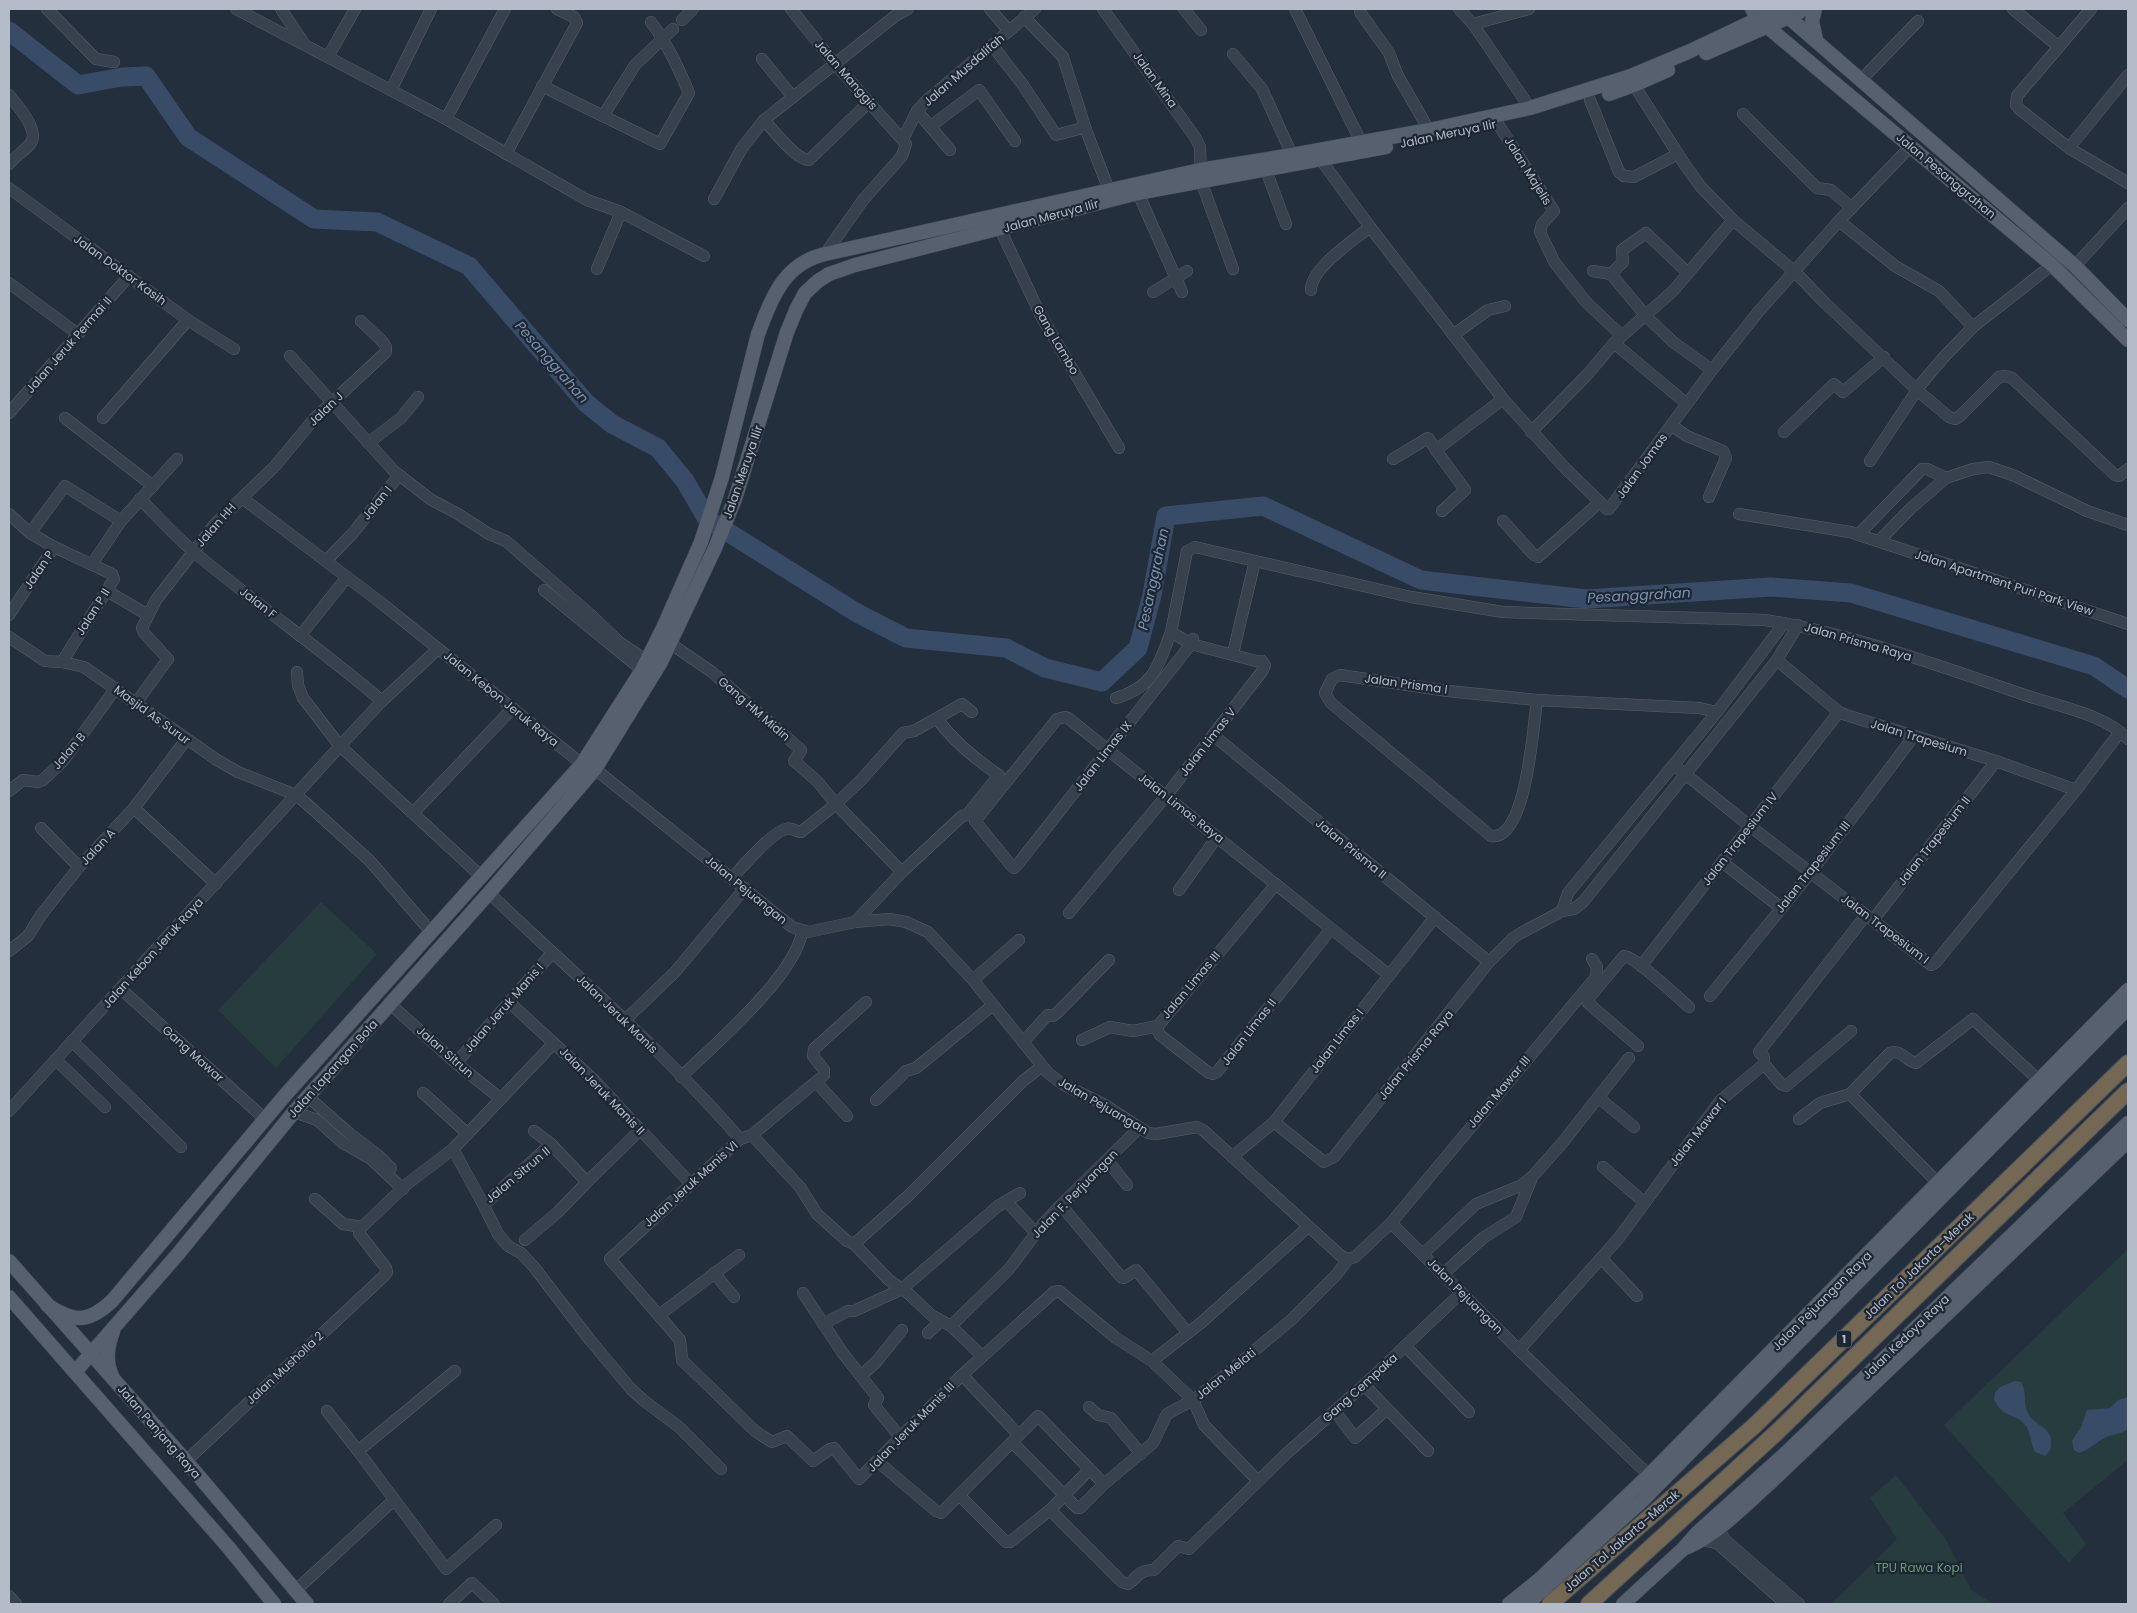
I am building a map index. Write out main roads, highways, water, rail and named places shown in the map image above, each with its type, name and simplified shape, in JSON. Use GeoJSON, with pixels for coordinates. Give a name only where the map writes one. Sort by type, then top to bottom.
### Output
{"type":"FeatureCollection","features":[{"type":"Feature","properties":{"kind":"highway","name":"Jalan Tol Jakarta–Merak"},"geometry":{"type":"LineString","coordinates":[[1550,1604],[1754,1426],[2128,1063]]}},
{"type":"Feature","properties":{"kind":"highway","name":"Jalan Tol Jakarta–Merak"},"geometry":{"type":"LineString","coordinates":[[1589,1604],[1776,1433],[2128,1091]]}},
{"type":"Feature","properties":{"kind":"main road","name":"Jalan Meruya Ilir"},"geometry":{"type":"LineString","coordinates":[[588,767],[670,635],[715,548],[733,505],[787,332],[805,293],[818,281],[830,274],[855,265],[1000,230],[1084,201],[1109,190],[1429,130],[1530,108],[1616,82],[1688,52],[1759,18],[1804,9]]}},
{"type":"Feature","properties":{"kind":"main road"},"geometry":{"type":"LineString","coordinates":[[1815,9],[1812,21],[1816,40]]}},
{"type":"Feature","properties":{"kind":"main road","name":"Jalan Pesanggrahan"},"geometry":{"type":"LineString","coordinates":[[1784,13],[2076,266],[2128,320]]}},
{"type":"Feature","properties":{"kind":"main road","name":"Jalan Meruya Ilir"},"geometry":{"type":"LineString","coordinates":[[588,767],[645,665],[670,635],[717,496],[758,334],[784,279],[802,262],[825,254],[1084,201],[1138,193],[1204,173],[1266,170],[1498,124],[1590,100],[1634,86],[1742,38],[1759,18]]}},
{"type":"Feature","properties":{"kind":"main road","name":"Jalan Pesanggrahan"},"geometry":{"type":"LineString","coordinates":[[1759,18],[2052,265],[2128,340]]}},
{"type":"Feature","properties":{"kind":"main road"},"geometry":{"type":"LineString","coordinates":[[1742,38],[1770,38],[1788,42]]}},
{"type":"Feature","properties":{"kind":"main road"},"geometry":{"type":"LineString","coordinates":[[1874,115],[1886,102]]}},
{"type":"Feature","properties":{"kind":"main road"},"geometry":{"type":"LineString","coordinates":[[742,400],[748,394],[756,393],[766,403]]}},
{"type":"Feature","properties":{"kind":"main road","name":"Jalan Lapangan Bola"},"geometry":{"type":"LineString","coordinates":[[46,1305],[69,1318],[76,1319],[88,1317],[106,1306],[265,1119],[482,877],[588,767]]}},
{"type":"Feature","properties":{"kind":"main road","name":"Jalan Lapangan Bola"},"geometry":{"type":"LineString","coordinates":[[75,1372],[178,1254],[307,1096],[489,893],[588,767]]}},
{"type":"Feature","properties":{"kind":"main road"},"geometry":{"type":"LineString","coordinates":[[403,965],[416,975]]}},
{"type":"Feature","properties":{"kind":"main road","name":"Jalan Pejuangan Raya"},"geometry":{"type":"LineString","coordinates":[[1509,1604],[1653,1479],[2044,1085],[2128,990]]}},
{"type":"Feature","properties":{"kind":"main road","name":"Jalan Pejuangan Raya"},"geometry":{"type":"LineString","coordinates":[[2044,1085],[2128,1008]]}},
{"type":"Feature","properties":{"kind":"main road","name":"Jalan Kedoya Raya"},"geometry":{"type":"LineString","coordinates":[[1623,1604],[1683,1549],[1697,1533],[1793,1446],[2128,1123]]}},
{"type":"Feature","properties":{"kind":"main road","name":"Jalan Kedoya Raya"},"geometry":{"type":"LineString","coordinates":[[1683,1549],[1719,1529],[1793,1461],[2128,1141]]}},
{"type":"Feature","properties":{"kind":"main road","name":"Jalan Panjang Raya"},"geometry":{"type":"LineString","coordinates":[[9,1261],[186,1461],[307,1604]]}},
{"type":"Feature","properties":{"kind":"main road","name":"Jalan Panjang Raya"},"geometry":{"type":"LineString","coordinates":[[9,1297],[229,1548],[274,1604]]}},
{"type":"Feature","properties":{"kind":"main road"},"geometry":{"type":"LineString","coordinates":[[110,1376],[107,1355],[110,1339],[118,1322]]}},
{"type":"Feature","properties":{"kind":"main road"},"geometry":{"type":"LineString","coordinates":[[86,1384],[85,1375],[89,1370],[96,1367],[110,1376]]}},
{"type":"Feature","properties":{"kind":"main road","name":"Jalan Pejuangan Raya"},"geometry":{"type":"LineString","coordinates":[[1527,1604],[1642,1501],[1653,1479]]}},
{"type":"Feature","properties":{"kind":"water"},"geometry":{"type":"Polygon","coordinates":[[[2015,1381],[2021,1382],[2023,1386],[2028,1413],[2034,1421],[2046,1429],[2051,1437],[2050,1449],[2045,1456],[2035,1452],[2029,1431],[2025,1425],[2017,1418],[2002,1411],[1994,1400],[1995,1393],[2000,1387],[2015,1381]]]}},
{"type":"Feature","properties":{"kind":"water"},"geometry":{"type":"Polygon","coordinates":[[[2128,1397],[2128,1429],[2104,1438],[2082,1452],[2079,1453],[2074,1450],[2072,1441],[2081,1427],[2087,1410],[2110,1408],[2118,1400],[2128,1397]]]}},
{"type":"Feature","properties":{"kind":"waterway","name":"Pesanggrahan"},"geometry":{"type":"LineString","coordinates":[[9,31],[78,85],[122,77],[146,76],[188,137],[314,219],[377,222],[469,266],[586,403],[612,424],[658,448],[685,481],[707,519],[857,613],[906,638],[1006,648],[1045,668],[1102,682],[1138,648],[1152,595],[1166,516],[1263,506],[1421,580],[1586,599],[1771,587],[1851,593],[2094,666],[2128,689]]}},
{"type":"Feature","properties":{"kind":"park label","name":"TPU Rawa Kopi"},"geometry":{"type":"Point","coordinates":[1919,1568]}}]}
